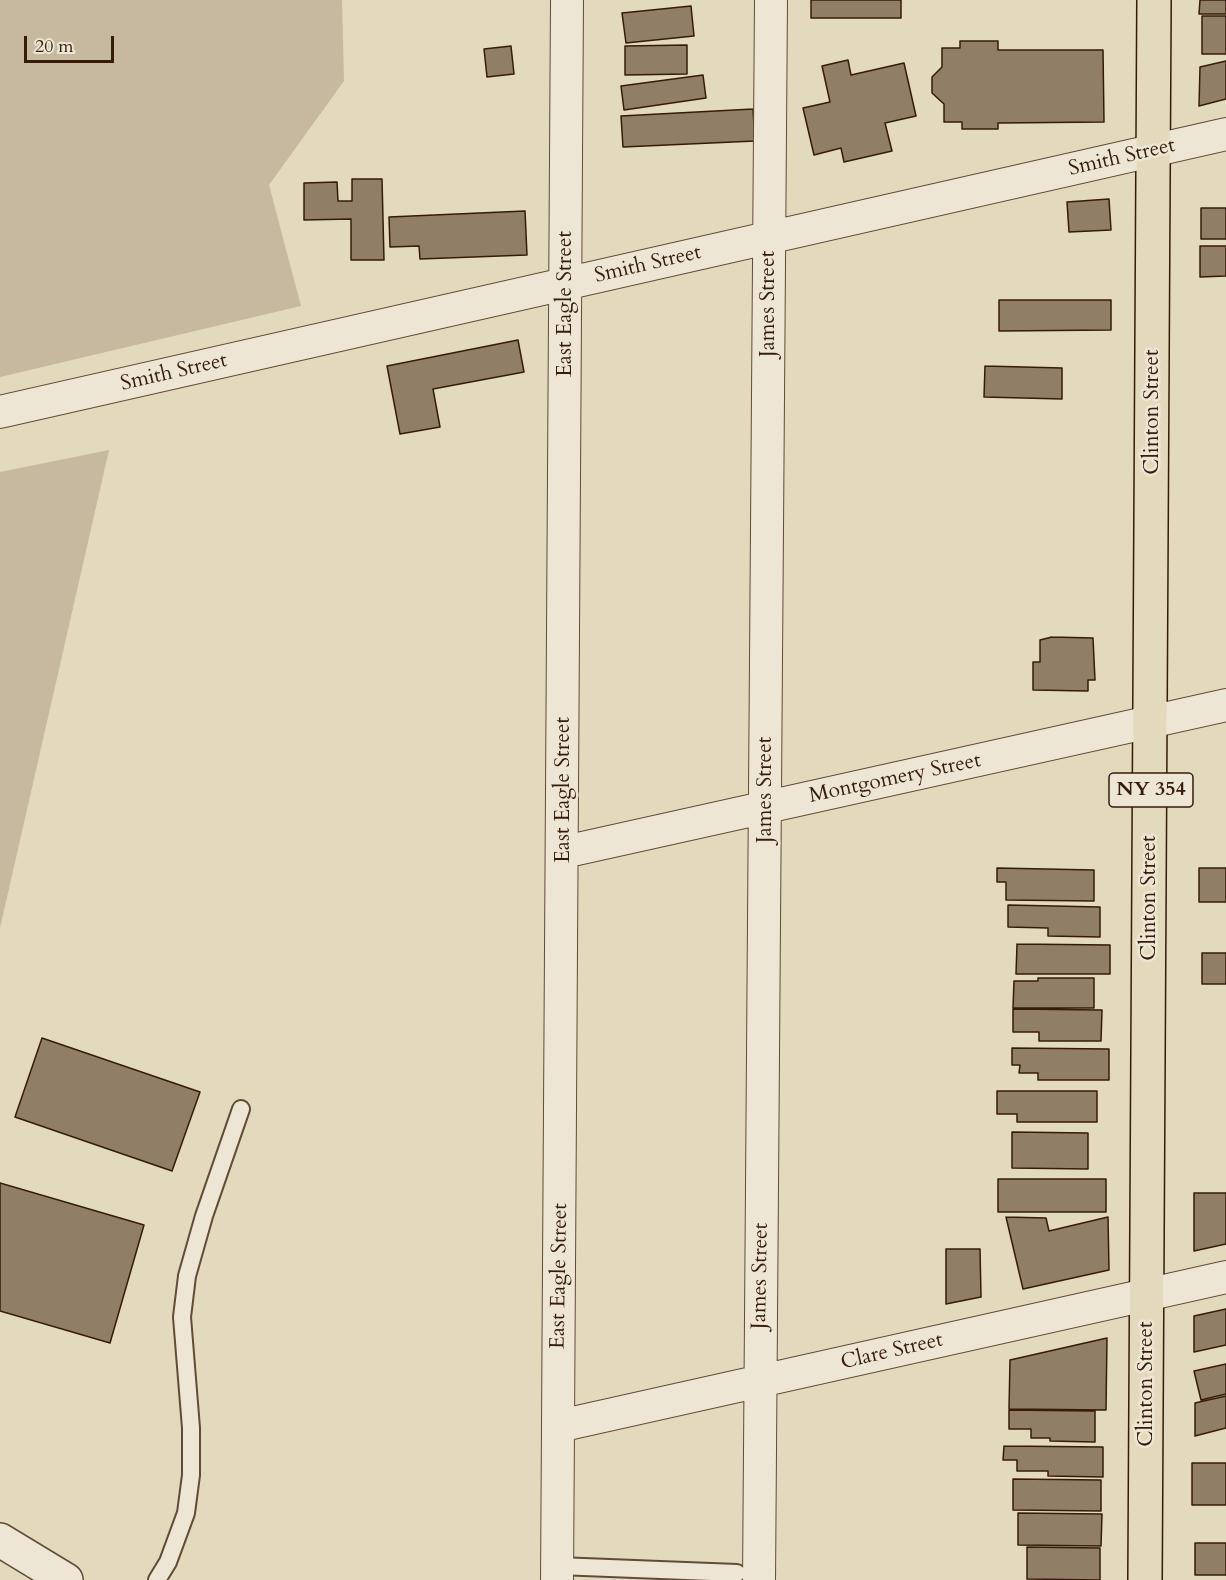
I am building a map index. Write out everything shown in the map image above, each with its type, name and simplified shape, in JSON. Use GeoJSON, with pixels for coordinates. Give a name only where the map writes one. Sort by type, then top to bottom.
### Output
{"type":"FeatureCollection","features":[{"type":"Feature","properties":{"kind":"main road","name":"Clinton Street"},"geometry":{"type":"LineString","coordinates":[[1145,1580],[1154,0]]}},
{"type":"Feature","properties":{"kind":"street","name":"East Eagle Street"},"geometry":{"type":"LineString","coordinates":[[558,1573],[564,852],[567,0]]}},
{"type":"Feature","properties":{"kind":"street","name":"James Street"},"geometry":{"type":"LineString","coordinates":[[748,1577],[760,1381],[771,0]]}},
{"type":"Feature","properties":{"kind":"street","name":"Smith Street"},"geometry":{"type":"LineString","coordinates":[[0,412],[1226,134]]}},
{"type":"Feature","properties":{"kind":"street","name":"Montgomery Street"},"geometry":{"type":"LineString","coordinates":[[564,852],[1226,705]]}},
{"type":"Feature","properties":{"kind":"street","name":"Clare Street"},"geometry":{"type":"LineString","coordinates":[[559,1426],[1226,1277]]}},
{"type":"Feature","properties":{"kind":"street"},"geometry":{"type":"LineString","coordinates":[[0,1540],[66,1580]]}},
{"type":"Feature","properties":{"kind":"lane"},"geometry":{"type":"LineString","coordinates":[[157,1580],[168,1562],[186,1513],[191,1475],[191,1428],[182,1317],[188,1276],[204,1216],[241,1109]]}},
{"type":"Feature","properties":{"kind":"lane"},"geometry":{"type":"LineString","coordinates":[[558,1573],[748,1577]]}},
{"type":"Feature","properties":{"kind":"shaded area"},"geometry":{"type":"Polygon","coordinates":[[[0,0],[342,0],[344,81],[269,185],[301,306],[0,377],[0,0]]]}},
{"type":"Feature","properties":{"kind":"shaded area"},"geometry":{"type":"Polygon","coordinates":[[[109,450],[0,928],[0,472],[109,450]]]}},
{"type":"Feature","properties":{"kind":"building"},"geometry":{"type":"Polygon","coordinates":[[[811,0],[901,0],[901,18],[811,18],[811,0]]]}},
{"type":"Feature","properties":{"kind":"building"},"geometry":{"type":"Polygon","coordinates":[[[1200,0],[1226,0],[1226,14],[1199,14],[1200,0]]]}},
{"type":"Feature","properties":{"kind":"building"},"geometry":{"type":"Polygon","coordinates":[[[691,6],[694,36],[626,43],[622,13],[691,6]]]}},
{"type":"Feature","properties":{"kind":"building"},"geometry":{"type":"Polygon","coordinates":[[[1202,16],[1226,16],[1226,54],[1202,54],[1202,16]]]}},
{"type":"Feature","properties":{"kind":"building"},"geometry":{"type":"Polygon","coordinates":[[[960,41],[998,41],[998,50],[1103,50],[1104,122],[998,123],[998,129],[962,129],[962,122],[944,122],[944,104],[932,93],[932,77],[942,67],[942,48],[960,48],[960,41]]]}},
{"type":"Feature","properties":{"kind":"building"},"geometry":{"type":"Polygon","coordinates":[[[687,45],[687,74],[625,75],[625,46],[687,45]]]}},
{"type":"Feature","properties":{"kind":"building"},"geometry":{"type":"Polygon","coordinates":[[[511,46],[514,74],[487,77],[484,49],[511,46]]]}},
{"type":"Feature","properties":{"kind":"building"},"geometry":{"type":"Polygon","coordinates":[[[848,60],[851,75],[904,63],[916,116],[885,123],[892,151],[844,162],[841,148],[814,155],[803,108],[830,102],[822,66],[848,60]]]}},
{"type":"Feature","properties":{"kind":"building"},"geometry":{"type":"Polygon","coordinates":[[[1226,61],[1226,99],[1199,106],[1200,67],[1226,61]]]}},
{"type":"Feature","properties":{"kind":"building"},"geometry":{"type":"Polygon","coordinates":[[[703,75],[706,98],[624,110],[621,86],[703,75]]]}},
{"type":"Feature","properties":{"kind":"building"},"geometry":{"type":"Polygon","coordinates":[[[753,109],[755,141],[623,147],[621,116],[753,109]]]}},
{"type":"Feature","properties":{"kind":"building"},"geometry":{"type":"Polygon","coordinates":[[[352,179],[382,179],[384,260],[351,260],[351,219],[304,220],[304,183],[337,182],[338,201],[352,201],[352,179]]]}},
{"type":"Feature","properties":{"kind":"building"},"geometry":{"type":"Polygon","coordinates":[[[1109,199],[1111,230],[1069,232],[1067,202],[1109,199]]]}},
{"type":"Feature","properties":{"kind":"building"},"geometry":{"type":"Polygon","coordinates":[[[1201,208],[1226,208],[1226,239],[1201,239],[1201,208]]]}},
{"type":"Feature","properties":{"kind":"building"},"geometry":{"type":"Polygon","coordinates":[[[525,211],[527,255],[420,259],[419,246],[390,247],[389,217],[525,211]]]}},
{"type":"Feature","properties":{"kind":"building"},"geometry":{"type":"Polygon","coordinates":[[[1200,246],[1226,246],[1226,276],[1200,277],[1200,246]]]}},
{"type":"Feature","properties":{"kind":"building"},"geometry":{"type":"Polygon","coordinates":[[[999,300],[1111,300],[1111,330],[999,331],[999,300]]]}},
{"type":"Feature","properties":{"kind":"building"},"geometry":{"type":"Polygon","coordinates":[[[518,340],[524,372],[433,389],[440,427],[400,434],[387,366],[518,340]]]}},
{"type":"Feature","properties":{"kind":"building"},"geometry":{"type":"Polygon","coordinates":[[[985,366],[1062,368],[1062,399],[984,397],[985,366]]]}},
{"type":"Feature","properties":{"kind":"building"},"geometry":{"type":"Polygon","coordinates":[[[1052,637],[1093,638],[1095,680],[1088,680],[1088,691],[1033,690],[1033,662],[1040,662],[1040,640],[1052,637]]]}},
{"type":"Feature","properties":{"kind":"building"},"geometry":{"type":"Polygon","coordinates":[[[997,868],[1094,870],[1094,901],[1006,900],[1006,882],[997,882],[997,868]]]}},
{"type":"Feature","properties":{"kind":"building"},"geometry":{"type":"Polygon","coordinates":[[[1199,868],[1226,868],[1226,902],[1199,902],[1199,868]]]}},
{"type":"Feature","properties":{"kind":"building"},"geometry":{"type":"Polygon","coordinates":[[[1008,905],[1100,907],[1100,937],[1048,936],[1048,928],[1008,927],[1008,905]]]}},
{"type":"Feature","properties":{"kind":"building"},"geometry":{"type":"Polygon","coordinates":[[[1017,944],[1110,945],[1110,974],[1016,974],[1017,944]]]}},
{"type":"Feature","properties":{"kind":"building"},"geometry":{"type":"Polygon","coordinates":[[[1202,953],[1226,953],[1226,984],[1202,984],[1202,953]]]}},
{"type":"Feature","properties":{"kind":"building"},"geometry":{"type":"Polygon","coordinates":[[[1038,978],[1094,978],[1094,1008],[1013,1008],[1014,981],[1038,981],[1038,978]]]}},
{"type":"Feature","properties":{"kind":"building"},"geometry":{"type":"Polygon","coordinates":[[[1013,1009],[1102,1010],[1101,1041],[1039,1041],[1039,1032],[1013,1032],[1013,1009]]]}},
{"type":"Feature","properties":{"kind":"building"},"geometry":{"type":"Polygon","coordinates":[[[42,1038],[200,1092],[172,1171],[15,1117],[42,1038]]]}},
{"type":"Feature","properties":{"kind":"building"},"geometry":{"type":"Polygon","coordinates":[[[1012,1048],[1109,1049],[1109,1080],[1038,1080],[1038,1073],[1019,1073],[1020,1065],[1012,1065],[1012,1048]]]}},
{"type":"Feature","properties":{"kind":"building"},"geometry":{"type":"Polygon","coordinates":[[[997,1091],[1097,1091],[1097,1122],[1017,1122],[1017,1114],[997,1114],[997,1091]]]}},
{"type":"Feature","properties":{"kind":"building"},"geometry":{"type":"Polygon","coordinates":[[[1012,1132],[1088,1133],[1088,1169],[1012,1168],[1012,1132]]]}},
{"type":"Feature","properties":{"kind":"building"},"geometry":{"type":"Polygon","coordinates":[[[998,1179],[1106,1179],[1106,1212],[998,1212],[998,1179]]]}},
{"type":"Feature","properties":{"kind":"building"},"geometry":{"type":"Polygon","coordinates":[[[0,1183],[144,1225],[110,1343],[0,1311],[0,1183]]]}},
{"type":"Feature","properties":{"kind":"building"},"geometry":{"type":"Polygon","coordinates":[[[1194,1193],[1226,1193],[1226,1244],[1194,1251],[1194,1193]]]}},
{"type":"Feature","properties":{"kind":"building"},"geometry":{"type":"Polygon","coordinates":[[[1006,1217],[1046,1218],[1049,1231],[1108,1217],[1109,1270],[1023,1289],[1006,1217]]]}},
{"type":"Feature","properties":{"kind":"building"},"geometry":{"type":"Polygon","coordinates":[[[946,1249],[980,1249],[981,1297],[946,1304],[946,1249]]]}},
{"type":"Feature","properties":{"kind":"building"},"geometry":{"type":"Polygon","coordinates":[[[1226,1309],[1226,1345],[1194,1352],[1194,1316],[1226,1309]]]}},
{"type":"Feature","properties":{"kind":"building"},"geometry":{"type":"Polygon","coordinates":[[[1107,1338],[1106,1410],[1009,1409],[1010,1360],[1107,1338]]]}},
{"type":"Feature","properties":{"kind":"building"},"geometry":{"type":"Polygon","coordinates":[[[1226,1364],[1226,1394],[1201,1400],[1194,1371],[1226,1364]]]}},
{"type":"Feature","properties":{"kind":"building"},"geometry":{"type":"Polygon","coordinates":[[[1226,1396],[1226,1428],[1195,1436],[1195,1403],[1226,1396]]]}},
{"type":"Feature","properties":{"kind":"building"},"geometry":{"type":"Polygon","coordinates":[[[1009,1410],[1095,1411],[1095,1442],[1050,1441],[1050,1438],[1031,1438],[1031,1429],[1009,1429],[1009,1410]]]}},
{"type":"Feature","properties":{"kind":"building"},"geometry":{"type":"Polygon","coordinates":[[[1004,1446],[1103,1447],[1103,1477],[1048,1476],[1048,1471],[1017,1471],[1017,1460],[1003,1460],[1004,1446]]]}},
{"type":"Feature","properties":{"kind":"building"},"geometry":{"type":"Polygon","coordinates":[[[1192,1463],[1226,1463],[1226,1505],[1192,1505],[1192,1463]]]}},
{"type":"Feature","properties":{"kind":"building"},"geometry":{"type":"Polygon","coordinates":[[[1013,1479],[1101,1480],[1101,1511],[1013,1510],[1013,1479]]]}},
{"type":"Feature","properties":{"kind":"building"},"geometry":{"type":"Polygon","coordinates":[[[1018,1513],[1102,1514],[1101,1546],[1018,1545],[1018,1513]]]}},
{"type":"Feature","properties":{"kind":"building"},"geometry":{"type":"Polygon","coordinates":[[[1195,1543],[1226,1543],[1226,1575],[1195,1575],[1195,1543]]]}},
{"type":"Feature","properties":{"kind":"building"},"geometry":{"type":"Polygon","coordinates":[[[1027,1547],[1100,1548],[1100,1580],[1027,1579],[1027,1547]]]}}]}
